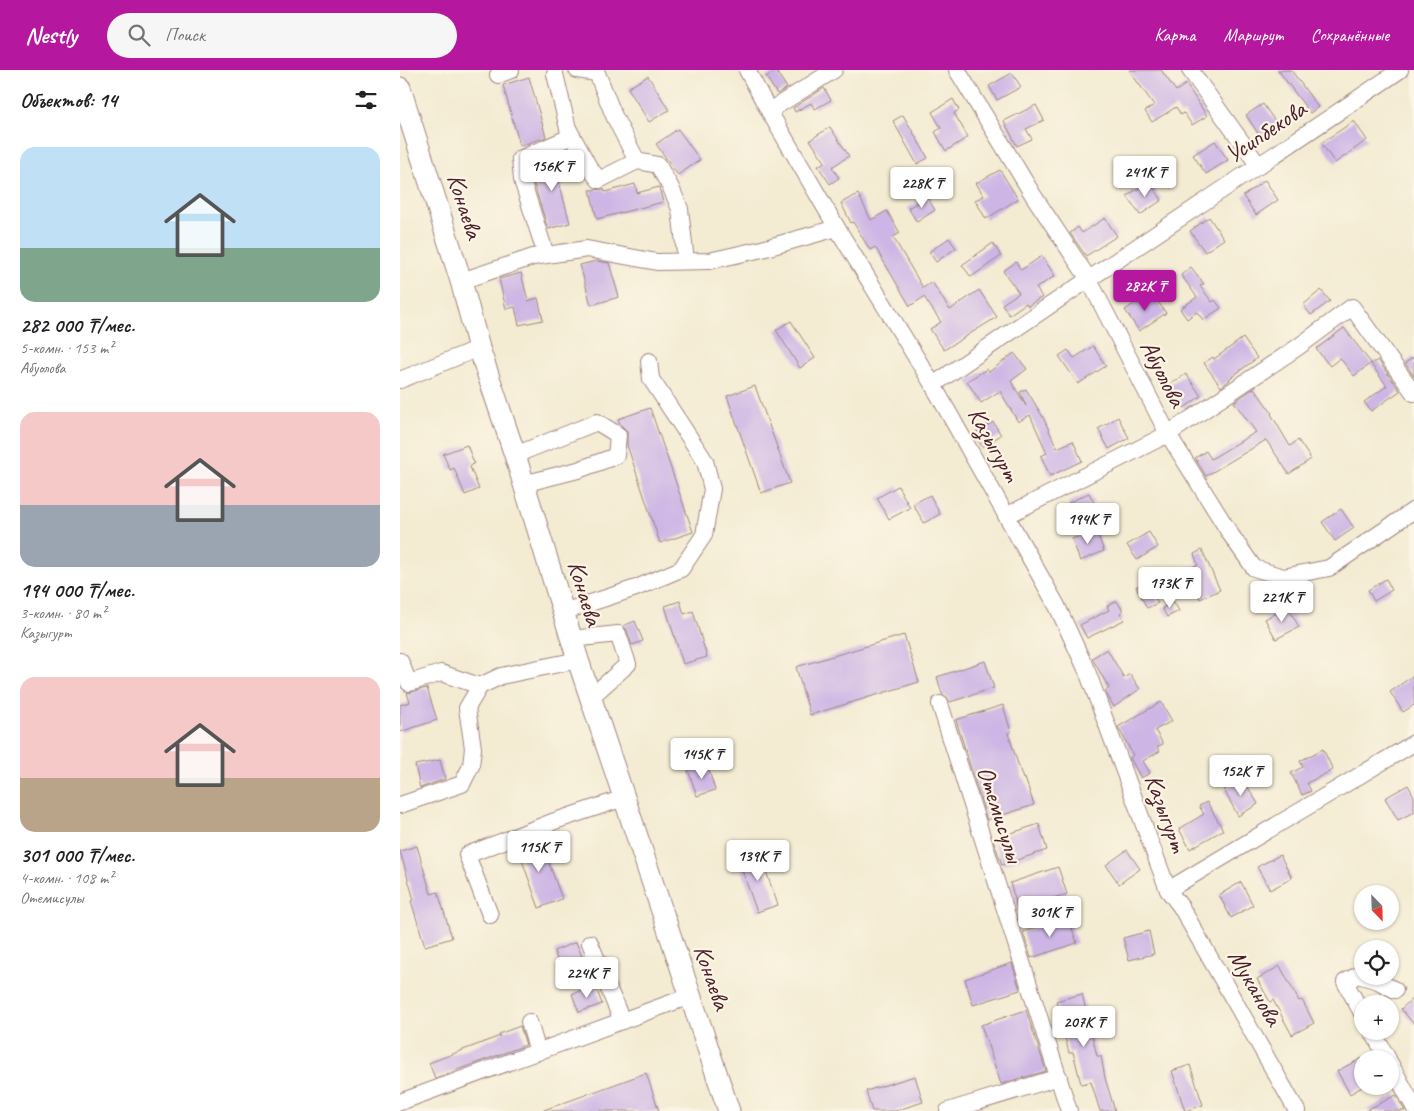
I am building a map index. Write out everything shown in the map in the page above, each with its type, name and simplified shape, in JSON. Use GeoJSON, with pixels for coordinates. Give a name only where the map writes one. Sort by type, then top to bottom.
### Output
{"type":"FeatureCollection","features":[{"type":"Feature","properties":{"kind":"main road","name":"Конаева"},"geometry":{"type":"LineString","coordinates":[[400,88],[461,281],[479,348],[515,455],[578,660],[729,1111]]}},
{"type":"Feature","properties":{"kind":"street"},"geometry":{"type":"LineString","coordinates":[[577,70],[597,73],[614,116],[637,161]]}},
{"type":"Feature","properties":{"kind":"street","name":"Казыгурт"},"geometry":{"type":"LineString","coordinates":[[747,70],[837,228],[933,384],[1057,606],[1087,671],[1168,890]]}},
{"type":"Feature","properties":{"kind":"street"},"geometry":{"type":"LineString","coordinates":[[769,111],[834,70]]}},
{"type":"Feature","properties":{"kind":"street","name":"Абуолова"},"geometry":{"type":"LineString","coordinates":[[957,70],[1033,195],[1088,278],[1168,434],[1231,535],[1254,568],[1283,577],[1329,568],[1414,510]]}},
{"type":"Feature","properties":{"kind":"street"},"geometry":{"type":"LineString","coordinates":[[1190,70],[1259,166]]}},
{"type":"Feature","properties":{"kind":"street","name":"Усипбекова"},"geometry":{"type":"LineString","coordinates":[[933,384],[1400,70]]}},
{"type":"Feature","properties":{"kind":"street"},"geometry":{"type":"LineString","coordinates":[[546,255],[522,180],[520,160],[570,137],[559,71]]}},
{"type":"Feature","properties":{"kind":"street"},"geometry":{"type":"LineString","coordinates":[[569,130],[589,167],[599,180],[637,161],[658,165],[680,209],[686,261]]}},
{"type":"Feature","properties":{"kind":"street"},"geometry":{"type":"LineString","coordinates":[[461,281],[533,257],[587,249],[657,262],[709,260],[762,250],[837,228]]}},
{"type":"Feature","properties":{"kind":"street"},"geometry":{"type":"LineString","coordinates":[[1006,516],[1168,434],[1298,348],[1352,308],[1414,393]]}},
{"type":"Feature","properties":{"kind":"street"},"geometry":{"type":"LineString","coordinates":[[400,380],[479,348]]}},
{"type":"Feature","properties":{"kind":"street"},"geometry":{"type":"LineString","coordinates":[[563,612],[636,588],[682,569],[704,535],[712,489],[705,461],[651,379],[649,361]]}},
{"type":"Feature","properties":{"kind":"street"},"geometry":{"type":"LineString","coordinates":[[515,455],[597,422],[618,435],[616,456],[578,470],[523,484]]}},
{"type":"Feature","properties":{"kind":"street"},"geometry":{"type":"LineString","coordinates":[[572,639],[618,634],[628,664],[591,697]]}},
{"type":"Feature","properties":{"kind":"street"},"geometry":{"type":"LineString","coordinates":[[400,805],[462,784],[471,766],[473,748],[467,708],[480,686],[501,676],[578,660]]}},
{"type":"Feature","properties":{"kind":"street"},"geometry":{"type":"LineString","coordinates":[[400,661],[405,685],[441,673],[480,686]]}},
{"type":"Feature","properties":{"kind":"street","name":"Отемисулы"},"geometry":{"type":"LineString","coordinates":[[940,704],[1069,1111]]}},
{"type":"Feature","properties":{"kind":"street"},"geometry":{"type":"LineString","coordinates":[[1168,890],[1414,743]]}},
{"type":"Feature","properties":{"kind":"street"},"geometry":{"type":"LineString","coordinates":[[490,915],[467,855],[555,821],[624,798]]}},
{"type":"Feature","properties":{"kind":"street","name":"Муканова"},"geometry":{"type":"LineString","coordinates":[[1168,890],[1181,907],[1297,1111]]}},
{"type":"Feature","properties":{"kind":"street"},"geometry":{"type":"LineString","coordinates":[[590,943],[622,1021]]}},
{"type":"Feature","properties":{"kind":"street"},"geometry":{"type":"LineString","coordinates":[[1354,998],[1345,982],[1358,975],[1378,980],[1394,990]]}},
{"type":"Feature","properties":{"kind":"street"},"geometry":{"type":"LineString","coordinates":[[400,1102],[690,996]]}},
{"type":"Feature","properties":{"kind":"street"},"geometry":{"type":"LineString","coordinates":[[529,1022],[538,1052]]}},
{"type":"Feature","properties":{"kind":"street"},"geometry":{"type":"LineString","coordinates":[[948,1111],[1059,1077]]}},
{"type":"Feature","properties":{"kind":"street"},"geometry":{"type":"LineString","coordinates":[[1399,1079],[1414,1106]]}},
{"type":"Feature","properties":{"kind":"building"},"geometry":{"type":"Polygon","coordinates":[[[1129,70],[1161,70],[1176,91],[1186,84],[1207,116],[1192,125],[1184,113],[1181,115],[1176,107],[1152,122],[1145,111],[1154,105],[1129,70]]]}},
{"type":"Feature","properties":{"kind":"building"},"geometry":{"type":"Polygon","coordinates":[[[1278,70],[1291,70],[1318,107],[1310,113],[1278,70]]]}},
{"type":"Feature","properties":{"kind":"building"},"geometry":{"type":"Polygon","coordinates":[[[776,71],[787,88],[777,94],[766,77],[776,71]]]}},
{"type":"Feature","properties":{"kind":"building"},"geometry":{"type":"Polygon","coordinates":[[[1012,73],[1021,87],[997,100],[989,86],[1012,73]]]}},
{"type":"Feature","properties":{"kind":"building"},"geometry":{"type":"Polygon","coordinates":[[[648,76],[669,110],[649,122],[628,88],[648,76]]]}},
{"type":"Feature","properties":{"kind":"building"},"geometry":{"type":"Polygon","coordinates":[[[529,77],[546,137],[520,146],[503,85],[529,77]]]}},
{"type":"Feature","properties":{"kind":"building"},"geometry":{"type":"Polygon","coordinates":[[[824,88],[831,100],[815,109],[811,103],[795,112],[793,108],[824,88]]]}},
{"type":"Feature","properties":{"kind":"building"},"geometry":{"type":"Polygon","coordinates":[[[953,99],[959,110],[954,113],[968,137],[946,151],[935,132],[941,128],[932,112],[953,99]]]}},
{"type":"Feature","properties":{"kind":"building"},"geometry":{"type":"Polygon","coordinates":[[[1263,104],[1279,127],[1261,138],[1246,115],[1263,104]]]}},
{"type":"Feature","properties":{"kind":"building"},"geometry":{"type":"Polygon","coordinates":[[[1036,105],[1044,120],[1026,129],[1032,139],[1017,146],[1004,121],[1036,105]]]}},
{"type":"Feature","properties":{"kind":"building"},"geometry":{"type":"Polygon","coordinates":[[[903,115],[928,158],[917,164],[893,121],[903,115]]]}},
{"type":"Feature","properties":{"kind":"building"},"geometry":{"type":"Polygon","coordinates":[[[1354,121],[1367,140],[1335,163],[1321,143],[1354,121]]]}},
{"type":"Feature","properties":{"kind":"building"},"geometry":{"type":"Polygon","coordinates":[[[830,127],[849,156],[832,167],[839,178],[830,184],[818,166],[825,162],[810,140],[830,127]]]}},
{"type":"Feature","properties":{"kind":"building"},"geometry":{"type":"Polygon","coordinates":[[[678,129],[700,160],[678,175],[656,144],[678,129]]]}},
{"type":"Feature","properties":{"kind":"building"},"geometry":{"type":"Polygon","coordinates":[[[1215,141],[1228,160],[1206,174],[1193,155],[1215,141]]]}},
{"type":"Feature","properties":{"kind":"building"},"geometry":{"type":"Polygon","coordinates":[[[566,159],[571,178],[559,182],[570,223],[548,229],[531,169],[566,159]]]}},
{"type":"Feature","properties":{"kind":"building"},"geometry":{"type":"Polygon","coordinates":[[[1000,170],[1018,199],[986,219],[975,200],[984,196],[976,183],[1000,170]]]}},
{"type":"Feature","properties":{"kind":"building"},"geometry":{"type":"Polygon","coordinates":[[[1265,180],[1278,200],[1256,215],[1243,196],[1265,180]]]}},
{"type":"Feature","properties":{"kind":"building"},"geometry":{"type":"Polygon","coordinates":[[[1149,181],[1162,200],[1140,215],[1127,196],[1149,181]]]}},
{"type":"Feature","properties":{"kind":"building"},"geometry":{"type":"Polygon","coordinates":[[[635,184],[637,193],[659,187],[663,202],[597,219],[590,190],[604,189],[605,192],[635,184]]]}},
{"type":"Feature","properties":{"kind":"building"},"geometry":{"type":"Polygon","coordinates":[[[858,194],[871,220],[887,211],[900,233],[893,237],[923,288],[932,282],[950,310],[979,290],[997,317],[944,350],[930,329],[941,322],[924,297],[910,306],[875,247],[870,250],[853,222],[851,223],[841,203],[858,194]]]}},
{"type":"Feature","properties":{"kind":"building"},"geometry":{"type":"Polygon","coordinates":[[[927,197],[935,210],[917,222],[908,208],[927,197]]]}},
{"type":"Feature","properties":{"kind":"building"},"geometry":{"type":"Polygon","coordinates":[[[1209,217],[1224,239],[1205,252],[1190,231],[1209,217]]]}},
{"type":"Feature","properties":{"kind":"building"},"geometry":{"type":"Polygon","coordinates":[[[1105,218],[1117,236],[1086,256],[1070,233],[1078,227],[1082,233],[1105,218]]]}},
{"type":"Feature","properties":{"kind":"building"},"geometry":{"type":"Polygon","coordinates":[[[949,238],[956,248],[936,262],[929,252],[949,238]]]}},
{"type":"Feature","properties":{"kind":"building"},"geometry":{"type":"Polygon","coordinates":[[[993,243],[1001,256],[971,277],[962,265],[993,243]]]}},
{"type":"Feature","properties":{"kind":"building"},"geometry":{"type":"Polygon","coordinates":[[[1042,256],[1055,276],[1036,288],[1042,297],[1028,306],[1026,303],[1009,315],[1002,304],[1019,293],[1003,271],[1016,262],[1021,270],[1042,256]]]}},
{"type":"Feature","properties":{"kind":"building"},"geometry":{"type":"Polygon","coordinates":[[[596,261],[609,263],[619,297],[591,305],[580,265],[596,261]]]}},
{"type":"Feature","properties":{"kind":"building"},"geometry":{"type":"Polygon","coordinates":[[[1191,267],[1204,284],[1200,286],[1212,302],[1215,300],[1221,308],[1203,320],[1197,312],[1187,319],[1180,309],[1197,297],[1181,275],[1191,267]]]}},
{"type":"Feature","properties":{"kind":"building"},"geometry":{"type":"Polygon","coordinates":[[[521,273],[528,301],[538,298],[543,320],[519,325],[515,307],[506,309],[499,279],[521,273]]]}},
{"type":"Feature","properties":{"kind":"building"},"geometry":{"type":"Polygon","coordinates":[[[1321,290],[1330,301],[1311,315],[1303,305],[1321,290]]]}},
{"type":"Feature","properties":{"kind":"building"},"geometry":{"type":"Polygon","coordinates":[[[1151,292],[1166,313],[1139,331],[1125,310],[1151,292]]]}},
{"type":"Feature","properties":{"kind":"building"},"geometry":{"type":"Polygon","coordinates":[[[791,321],[815,358],[800,368],[776,330],[791,321]]]}},
{"type":"Feature","properties":{"kind":"building"},"geometry":{"type":"Polygon","coordinates":[[[1344,328],[1371,363],[1354,376],[1340,358],[1330,366],[1316,349],[1344,328]]]}},
{"type":"Feature","properties":{"kind":"building"},"geometry":{"type":"Polygon","coordinates":[[[1243,338],[1257,358],[1221,387],[1204,363],[1213,357],[1214,359],[1243,338]]]}},
{"type":"Feature","properties":{"kind":"building"},"geometry":{"type":"Polygon","coordinates":[[[1093,346],[1106,366],[1078,384],[1059,356],[1068,350],[1074,358],[1093,346]]]}},
{"type":"Feature","properties":{"kind":"building"},"geometry":{"type":"Polygon","coordinates":[[[1014,353],[1027,369],[1011,381],[1026,406],[1020,392],[1026,389],[1043,417],[1057,448],[1073,441],[1082,461],[1050,476],[1041,456],[1047,453],[1030,415],[1018,422],[1000,391],[981,403],[967,381],[987,369],[989,372],[1014,353]]]}},
{"type":"Feature","properties":{"kind":"building"},"geometry":{"type":"Polygon","coordinates":[[[1414,357],[1414,376],[1405,363],[1414,357]]]}},
{"type":"Feature","properties":{"kind":"building"},"geometry":{"type":"Polygon","coordinates":[[[1378,360],[1400,391],[1371,411],[1364,402],[1387,386],[1371,364],[1378,360]]]}},
{"type":"Feature","properties":{"kind":"building"},"geometry":{"type":"Polygon","coordinates":[[[1186,374],[1201,396],[1184,408],[1169,385],[1186,374]]]}},
{"type":"Feature","properties":{"kind":"building"},"geometry":{"type":"Polygon","coordinates":[[[755,386],[790,483],[761,493],[727,396],[755,386]]]}},
{"type":"Feature","properties":{"kind":"building"},"geometry":{"type":"Polygon","coordinates":[[[1254,388],[1272,413],[1290,446],[1298,440],[1311,459],[1289,474],[1266,440],[1206,476],[1195,458],[1206,451],[1211,459],[1256,432],[1234,402],[1254,388]]]}},
{"type":"Feature","properties":{"kind":"building"},"geometry":{"type":"Polygon","coordinates":[[[650,408],[693,532],[660,543],[627,445],[627,431],[618,419],[650,408]]]}},
{"type":"Feature","properties":{"kind":"building"},"geometry":{"type":"Polygon","coordinates":[[[1118,417],[1129,438],[1109,449],[1098,429],[1118,417]]]}},
{"type":"Feature","properties":{"kind":"building"},"geometry":{"type":"Polygon","coordinates":[[[993,422],[1001,435],[982,447],[974,434],[993,422]]]}},
{"type":"Feature","properties":{"kind":"building"},"geometry":{"type":"Polygon","coordinates":[[[467,445],[474,463],[470,467],[479,489],[465,495],[454,468],[450,470],[443,454],[467,445]]]}},
{"type":"Feature","properties":{"kind":"building"},"geometry":{"type":"Polygon","coordinates":[[[898,486],[910,508],[889,519],[877,498],[898,486]]]}},
{"type":"Feature","properties":{"kind":"building"},"geometry":{"type":"Polygon","coordinates":[[[1089,493],[1094,503],[1073,513],[1068,503],[1089,493]]]}},
{"type":"Feature","properties":{"kind":"building"},"geometry":{"type":"Polygon","coordinates":[[[930,495],[940,514],[924,523],[913,504],[930,495]]]}},
{"type":"Feature","properties":{"kind":"building"},"geometry":{"type":"Polygon","coordinates":[[[1341,509],[1354,528],[1335,541],[1322,522],[1341,509]]]}},
{"type":"Feature","properties":{"kind":"building"},"geometry":{"type":"Polygon","coordinates":[[[1096,530],[1104,551],[1080,561],[1072,539],[1096,530]]]}},
{"type":"Feature","properties":{"kind":"building"},"geometry":{"type":"Polygon","coordinates":[[[1149,532],[1158,547],[1137,560],[1127,545],[1149,532]]]}},
{"type":"Feature","properties":{"kind":"building"},"geometry":{"type":"Polygon","coordinates":[[[1202,550],[1220,590],[1200,599],[1187,570],[1198,565],[1194,554],[1202,550]]]}},
{"type":"Feature","properties":{"kind":"building"},"geometry":{"type":"Polygon","coordinates":[[[1386,579],[1392,590],[1374,601],[1368,590],[1386,579]]]}},
{"type":"Feature","properties":{"kind":"building"},"geometry":{"type":"Polygon","coordinates":[[[1146,582],[1158,603],[1147,608],[1136,587],[1146,582]]]}},
{"type":"Feature","properties":{"kind":"building"},"geometry":{"type":"Polygon","coordinates":[[[680,601],[684,614],[693,611],[707,657],[683,664],[665,606],[680,601]]]}},
{"type":"Feature","properties":{"kind":"building"},"geometry":{"type":"Polygon","coordinates":[[[1117,601],[1123,611],[1120,613],[1124,620],[1087,638],[1080,625],[1109,610],[1107,606],[1117,601]]]}},
{"type":"Feature","properties":{"kind":"building"},"geometry":{"type":"Polygon","coordinates":[[[1174,602],[1179,611],[1167,617],[1162,608],[1174,602]]]}},
{"type":"Feature","properties":{"kind":"building"},"geometry":{"type":"Polygon","coordinates":[[[1288,607],[1299,627],[1276,639],[1265,619],[1288,607]]]}},
{"type":"Feature","properties":{"kind":"building"},"geometry":{"type":"Polygon","coordinates":[[[635,621],[643,641],[632,645],[627,630],[623,626],[635,621]]]}},
{"type":"Feature","properties":{"kind":"building"},"geometry":{"type":"Polygon","coordinates":[[[904,635],[919,682],[810,715],[796,667],[904,635]]]}},
{"type":"Feature","properties":{"kind":"building"},"geometry":{"type":"Polygon","coordinates":[[[1107,649],[1124,678],[1130,674],[1140,689],[1114,707],[1105,691],[1109,688],[1092,658],[1107,649]]]}},
{"type":"Feature","properties":{"kind":"building"},"geometry":{"type":"Polygon","coordinates":[[[985,661],[994,688],[950,702],[942,694],[937,677],[985,661]]]}},
{"type":"Feature","properties":{"kind":"building"},"geometry":{"type":"Polygon","coordinates":[[[1414,675],[1414,705],[1403,712],[1390,692],[1414,675]]]}},
{"type":"Feature","properties":{"kind":"building"},"geometry":{"type":"Polygon","coordinates":[[[427,688],[437,720],[400,732],[400,705],[410,702],[407,693],[427,688]]]}},
{"type":"Feature","properties":{"kind":"building"},"geometry":{"type":"Polygon","coordinates":[[[1161,702],[1172,721],[1155,730],[1163,744],[1157,747],[1160,751],[1143,761],[1150,773],[1141,778],[1130,758],[1133,755],[1118,727],[1161,702]]]}},
{"type":"Feature","properties":{"kind":"building"},"geometry":{"type":"Polygon","coordinates":[[[1003,705],[1011,732],[1008,733],[1023,779],[1025,778],[1034,805],[987,820],[956,720],[1003,705]]]}},
{"type":"Feature","properties":{"kind":"building"},"geometry":{"type":"Polygon","coordinates":[[[1323,749],[1333,770],[1307,783],[1311,791],[1302,795],[1291,773],[1303,767],[1300,761],[1323,749]]]}},
{"type":"Feature","properties":{"kind":"building"},"geometry":{"type":"Polygon","coordinates":[[[440,760],[445,779],[420,788],[415,765],[440,760]]]}},
{"type":"Feature","properties":{"kind":"building"},"geometry":{"type":"Polygon","coordinates":[[[707,764],[715,790],[697,796],[688,770],[707,764]]]}},
{"type":"Feature","properties":{"kind":"building"},"geometry":{"type":"Polygon","coordinates":[[[1243,779],[1258,804],[1238,816],[1224,790],[1243,779]]]}},
{"type":"Feature","properties":{"kind":"building"},"geometry":{"type":"Polygon","coordinates":[[[1408,785],[1414,796],[1414,812],[1398,820],[1385,798],[1408,785]]]}},
{"type":"Feature","properties":{"kind":"building"},"geometry":{"type":"Polygon","coordinates":[[[1207,802],[1223,830],[1190,849],[1179,829],[1204,814],[1199,806],[1207,802]]]}},
{"type":"Feature","properties":{"kind":"building"},"geometry":{"type":"Polygon","coordinates":[[[1039,824],[1047,850],[1002,865],[993,839],[1039,824]]]}},
{"type":"Feature","properties":{"kind":"building"},"geometry":{"type":"Polygon","coordinates":[[[540,838],[562,899],[539,908],[517,846],[540,838]]]}},
{"type":"Feature","properties":{"kind":"building"},"geometry":{"type":"Polygon","coordinates":[[[417,846],[431,894],[438,892],[452,938],[425,946],[411,901],[414,900],[400,851],[417,846]]]}},
{"type":"Feature","properties":{"kind":"building"},"geometry":{"type":"Polygon","coordinates":[[[1127,850],[1140,869],[1119,884],[1106,865],[1127,850]]]}},
{"type":"Feature","properties":{"kind":"building"},"geometry":{"type":"Polygon","coordinates":[[[759,852],[778,905],[757,912],[738,859],[759,852]]]}},
{"type":"Feature","properties":{"kind":"building"},"geometry":{"type":"Polygon","coordinates":[[[1280,855],[1292,878],[1270,890],[1257,867],[1280,855]]]}},
{"type":"Feature","properties":{"kind":"building"},"geometry":{"type":"Polygon","coordinates":[[[1058,867],[1067,894],[1018,909],[1010,883],[1058,867]]]}},
{"type":"Feature","properties":{"kind":"building"},"geometry":{"type":"Polygon","coordinates":[[[1241,882],[1253,905],[1231,918],[1219,895],[1241,882]]]}},
{"type":"Feature","properties":{"kind":"building"},"geometry":{"type":"Polygon","coordinates":[[[1068,917],[1077,943],[1031,958],[1023,932],[1068,917]]]}},
{"type":"Feature","properties":{"kind":"building"},"geometry":{"type":"Polygon","coordinates":[[[1149,931],[1154,954],[1129,960],[1123,938],[1149,931]]]}},
{"type":"Feature","properties":{"kind":"building"},"geometry":{"type":"Polygon","coordinates":[[[576,942],[584,961],[561,970],[554,951],[576,942]]]}},
{"type":"Feature","properties":{"kind":"building"},"geometry":{"type":"Polygon","coordinates":[[[1012,963],[1020,990],[973,1005],[965,979],[1012,963]]]}},
{"type":"Feature","properties":{"kind":"building"},"geometry":{"type":"Polygon","coordinates":[[[1280,966],[1299,1001],[1302,1000],[1314,1023],[1292,1035],[1273,1000],[1270,1002],[1257,979],[1280,966]]]}},
{"type":"Feature","properties":{"kind":"building"},"geometry":{"type":"Polygon","coordinates":[[[595,985],[602,1004],[579,1012],[572,994],[595,985]]]}},
{"type":"Feature","properties":{"kind":"building"},"geometry":{"type":"Polygon","coordinates":[[[1082,994],[1097,1056],[1101,1056],[1105,1078],[1115,1111],[1100,1111],[1091,1082],[1081,1084],[1073,1052],[1069,1053],[1056,1001],[1082,994]]]}},
{"type":"Feature","properties":{"kind":"building"},"geometry":{"type":"Polygon","coordinates":[[[1414,997],[1414,1024],[1401,1009],[1414,997]]]}},
{"type":"Feature","properties":{"kind":"building"},"geometry":{"type":"Polygon","coordinates":[[[1026,1010],[1046,1071],[1001,1084],[981,1025],[1026,1010]]]}},
{"type":"Feature","properties":{"kind":"building"},"geometry":{"type":"Polygon","coordinates":[[[520,1026],[526,1045],[435,1078],[429,1063],[500,1036],[499,1034],[520,1026]]]}},
{"type":"Feature","properties":{"kind":"building"},"geometry":{"type":"Polygon","coordinates":[[[1354,1062],[1354,1092],[1350,1094],[1337,1071],[1354,1062]]]}},
{"type":"Feature","properties":{"kind":"building"},"geometry":{"type":"Polygon","coordinates":[[[1190,1065],[1203,1105],[1185,1111],[1172,1071],[1190,1065]]]}},
{"type":"Feature","properties":{"kind":"building"},"geometry":{"type":"Polygon","coordinates":[[[646,1073],[659,1111],[544,1111],[544,1110],[646,1073]]]}},
{"type":"Feature","properties":{"kind":"building"},"geometry":{"type":"Polygon","coordinates":[[[915,1076],[923,1102],[895,1111],[872,1111],[866,1091],[915,1076]]]}},
{"type":"Feature","properties":{"kind":"building"},"geometry":{"type":"Polygon","coordinates":[[[1396,1095],[1405,1111],[1365,1111],[1396,1095]]]}}]}
